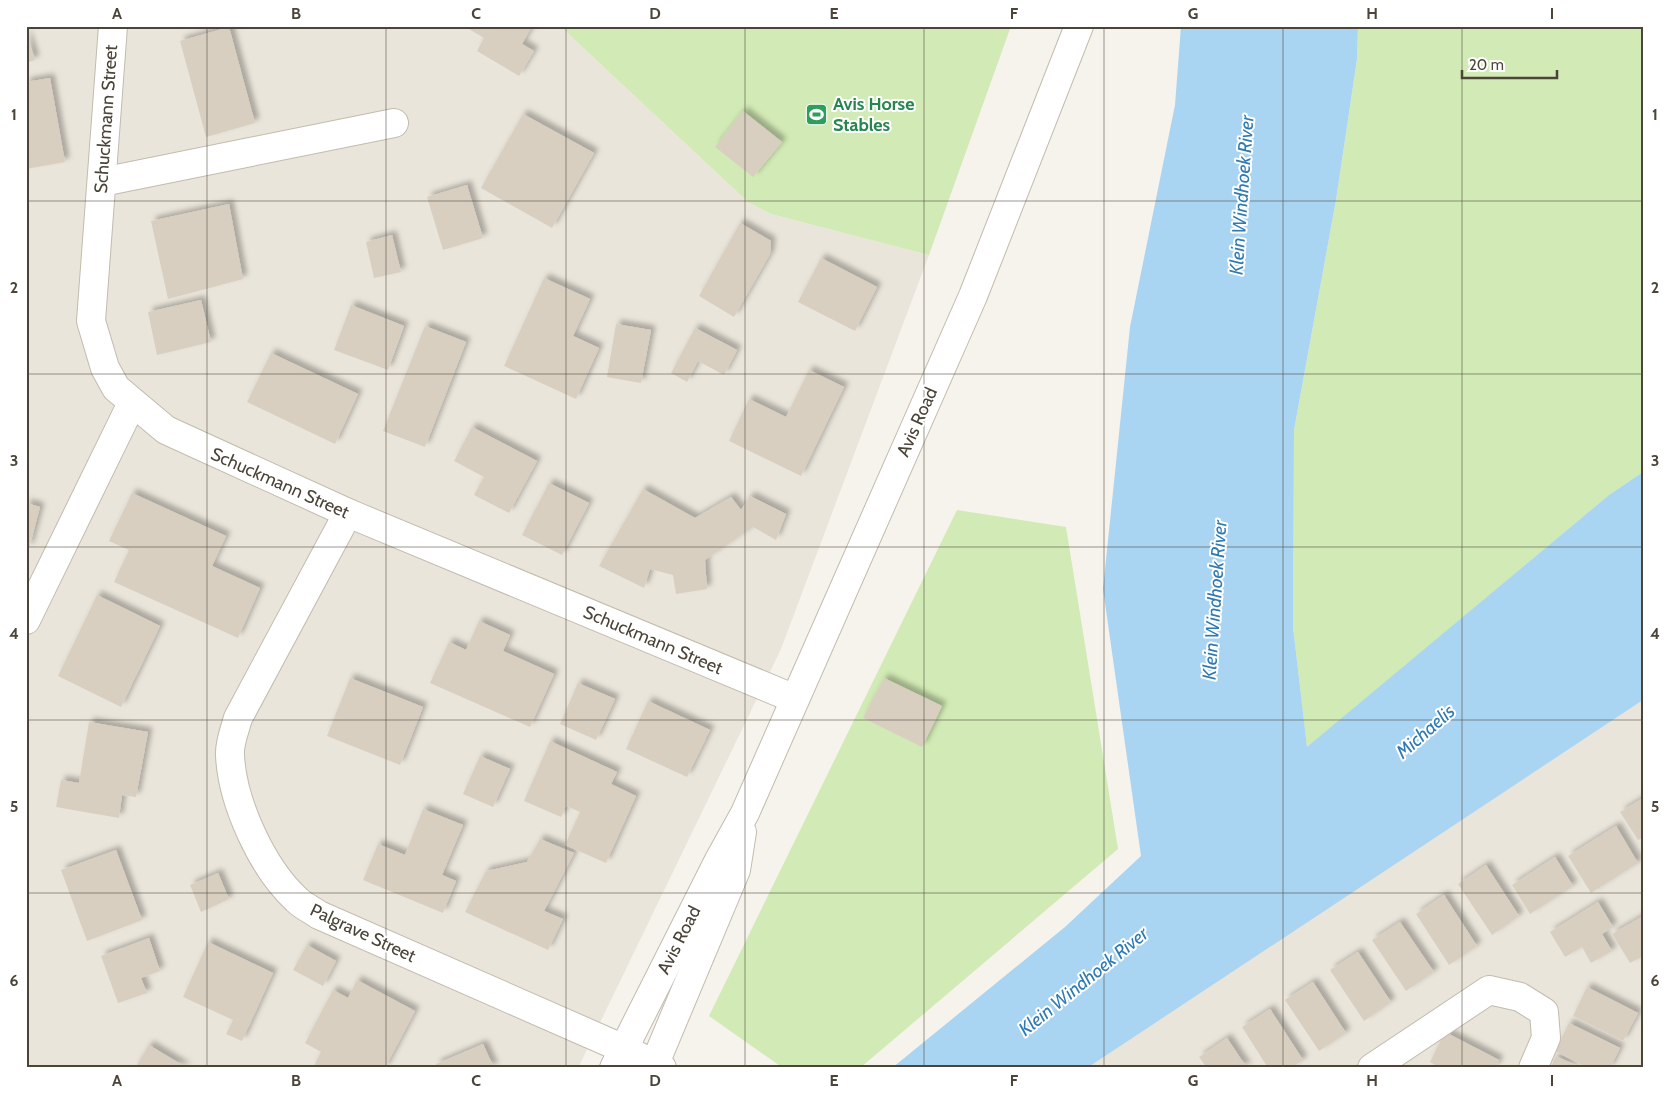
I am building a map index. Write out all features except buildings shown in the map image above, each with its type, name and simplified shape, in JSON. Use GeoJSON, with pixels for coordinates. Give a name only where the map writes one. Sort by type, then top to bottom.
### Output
{"type":"FeatureCollection","features":[{"type":"Feature","properties":{"kind":"street","name":"Schuckmann Street"},"geometry":{"type":"LineString","coordinates":[[113,26],[91,321],[105,368],[116,388],[166,430],[348,513],[795,699]]}},
{"type":"Feature","properties":{"kind":"street","name":"Avis Road"},"geometry":{"type":"LineString","coordinates":[[619,1058],[744,813],[795,699],[973,296],[1079,26]]}},
{"type":"Feature","properties":{"kind":"street"},"geometry":{"type":"LineString","coordinates":[[102,182],[394,122]]}},
{"type":"Feature","properties":{"kind":"street"},"geometry":{"type":"LineString","coordinates":[[26,620],[132,403]]}},
{"type":"Feature","properties":{"kind":"street","name":"Palgrave Street"},"geometry":{"type":"LineString","coordinates":[[348,513],[238,718],[229,753],[234,788],[247,823],[270,866],[298,901],[319,915],[619,1058],[656,1067]]}},
{"type":"Feature","properties":{"kind":"street","name":"Avis Road"},"geometry":{"type":"LineString","coordinates":[[656,1067],[736,870],[744,813]]}},
{"type":"Feature","properties":{"kind":"street"},"geometry":{"type":"LineString","coordinates":[[1372,1068],[1488,990],[1520,997],[1544,1012],[1546,1038],[1533,1068]]}},
{"type":"Feature","properties":{"kind":"shaded area"},"geometry":{"type":"Polygon","coordinates":[[[26,26],[560,26],[748,202],[771,214],[929,255],[781,649],[578,1068],[26,1068],[26,26]]]}},
{"type":"Feature","properties":{"kind":"shaded area"},"geometry":{"type":"Polygon","coordinates":[[[1643,700],[1643,1068],[1087,1068],[1189,999],[1643,700]]]}},
{"type":"Feature","properties":{"kind":"green space","name":"Avis Horse Stables"},"geometry":{"type":"Polygon","coordinates":[[[560,26],[1011,26],[929,255],[771,214],[748,202],[560,26]]]}},
{"type":"Feature","properties":{"kind":"green space"},"geometry":{"type":"Polygon","coordinates":[[[1358,26],[1643,26],[1643,472],[1609,495],[1307,748],[1293,627],[1294,430],[1336,200],[1357,59],[1358,26]]]}},
{"type":"Feature","properties":{"kind":"green space"},"geometry":{"type":"Polygon","coordinates":[[[957,510],[1066,527],[1118,849],[860,1068],[783,1068],[709,1016],[957,510]]]}},
{"type":"Feature","properties":{"kind":"water"},"geometry":{"type":"Polygon","coordinates":[[[1181,26],[1358,26],[1357,59],[1336,200],[1294,430],[1293,627],[1307,747],[1609,495],[1643,472],[1643,700],[1087,1068],[892,1068],[1065,927],[1141,856],[1103,589],[1130,327],[1175,105],[1181,26]]]}},
{"type":"Feature","properties":{"kind":"place","name":"Avis Horse Stables"},"geometry":{"type":"Point","coordinates":[817,114]}},
{"type":"Feature","properties":{"kind":"water label","name":"Klein Windhoek River"},"geometry":{"type":"Point","coordinates":[1241,195]}},
{"type":"Feature","properties":{"kind":"water label","name":"Klein Windhoek River"},"geometry":{"type":"Point","coordinates":[1214,600]}},
{"type":"Feature","properties":{"kind":"water label","name":"Michaelis"},"geometry":{"type":"Point","coordinates":[1425,731]}},
{"type":"Feature","properties":{"kind":"water label","name":"Klein Windhoek River"},"geometry":{"type":"Point","coordinates":[1083,981]}}]}
